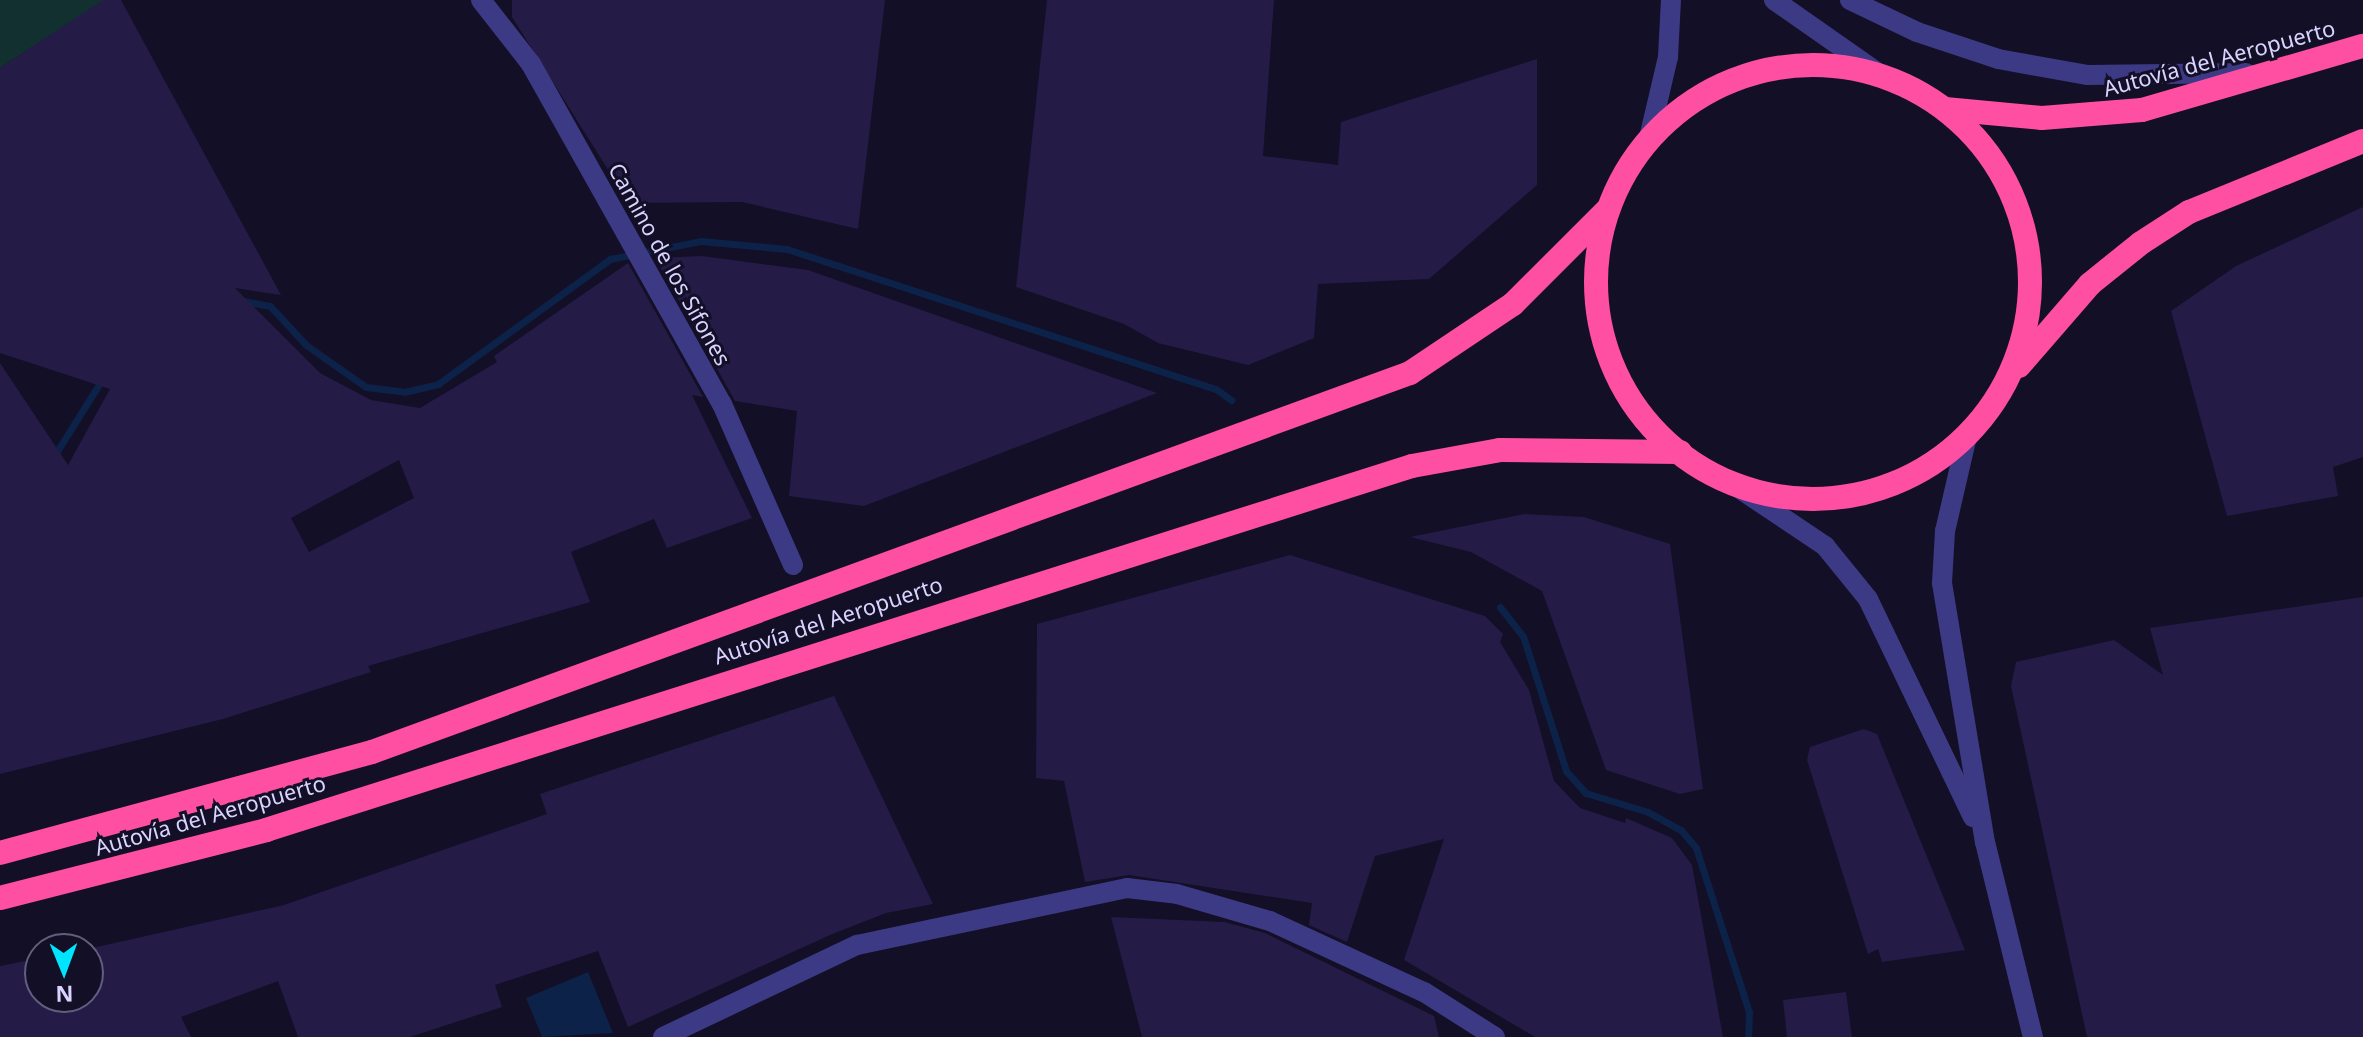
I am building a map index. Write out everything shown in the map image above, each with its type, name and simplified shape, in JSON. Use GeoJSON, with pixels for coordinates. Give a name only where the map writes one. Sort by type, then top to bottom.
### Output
{"type":"FeatureCollection","features":[{"type":"Feature","properties":{"kind":"highway","name":"Autovía del Aeropuerto"},"geometry":{"type":"LineString","coordinates":[[1945,109],[2089,118],[2142,110],[2363,46]]}},
{"type":"Feature","properties":{"kind":"highway"},"geometry":{"type":"LineString","coordinates":[[2009,377],[2028,321],[2027,246],[2016,203],[1987,151],[1945,109],[1881,75],[1831,65],[1780,67],[1743,77],[1686,104],[1649,138],[1606,211],[1595,262],[1596,313],[1610,363],[1634,408],[1680,452],[1734,485],[1795,499],[1858,495],[1917,473],[1967,436],[2009,377],[2090,284],[2141,243],[2189,212],[2363,141]]}},
{"type":"Feature","properties":{"kind":"highway","name":"Autovía del Aeropuerto"},"geometry":{"type":"LineString","coordinates":[[0,853],[171,812],[372,752],[1410,373],[1513,304],[1606,211]]}},
{"type":"Feature","properties":{"kind":"highway","name":"Autovía del Aeropuerto"},"geometry":{"type":"LineString","coordinates":[[0,898],[266,830],[1381,474],[1500,450],[1680,452]]}},
{"type":"Feature","properties":{"kind":"street","name":"Camino de los Sifones"},"geometry":{"type":"LineString","coordinates":[[481,0],[531,64],[722,404],[793,565]]}},
{"type":"Feature","properties":{"kind":"street"},"geometry":{"type":"LineString","coordinates":[[1649,138],[1668,57],[1671,0]]}},
{"type":"Feature","properties":{"kind":"street"},"geometry":{"type":"LineString","coordinates":[[1774,0],[1881,75]]}},
{"type":"Feature","properties":{"kind":"street"},"geometry":{"type":"LineString","coordinates":[[1850,0],[1917,32],[1998,59],[2087,75],[2278,71]]}},
{"type":"Feature","properties":{"kind":"street"},"geometry":{"type":"LineString","coordinates":[[1967,436],[1945,531],[1942,583],[1985,842],[2033,1037]]}},
{"type":"Feature","properties":{"kind":"street"},"geometry":{"type":"LineString","coordinates":[[1734,485],[1825,546],[1868,599],[1985,842]]}},
{"type":"Feature","properties":{"kind":"street"},"geometry":{"type":"LineString","coordinates":[[663,1037],[857,945],[1127,888],[1177,894],[1270,921],[1424,992],[1495,1037]]}},
{"type":"Feature","properties":{"kind":"green space"},"geometry":{"type":"Polygon","coordinates":[[[0,0],[105,0],[0,68],[0,0]]]}},
{"type":"Feature","properties":{"kind":"water"},"geometry":{"type":"Polygon","coordinates":[[[588,972],[613,1033],[542,1037],[526,998],[588,972]]]}},
{"type":"Feature","properties":{"kind":"building"},"geometry":{"type":"Polygon","coordinates":[[[103,0],[121,0],[281,295],[235,288],[320,373],[371,400],[420,408],[497,362],[494,356],[628,263],[703,397],[692,395],[752,518],[667,548],[654,519],[571,552],[590,602],[368,666],[371,672],[223,719],[0,774],[0,363],[68,465],[110,389],[0,353],[0,68],[103,0]],[[399,460],[291,518],[309,552],[414,498],[399,460]]]}},
{"type":"Feature","properties":{"kind":"building"},"geometry":{"type":"Polygon","coordinates":[[[512,0],[885,0],[858,229],[742,202],[629,203],[512,17],[512,0]]]}},
{"type":"Feature","properties":{"kind":"building"},"geometry":{"type":"Polygon","coordinates":[[[1047,0],[1274,0],[1263,156],[1338,165],[1341,122],[1537,59],[1537,185],[1429,279],[1318,284],[1314,338],[1248,365],[1158,343],[1124,324],[1016,287],[1047,0]]]}},
{"type":"Feature","properties":{"kind":"building"},"geometry":{"type":"Polygon","coordinates":[[[2363,207],[2363,457],[2333,467],[2338,496],[2227,516],[2171,311],[2236,266],[2363,207]]]}},
{"type":"Feature","properties":{"kind":"building"},"geometry":{"type":"Polygon","coordinates":[[[702,256],[808,270],[1157,393],[864,506],[789,496],[797,411],[735,401],[655,258],[702,256]]]}},
{"type":"Feature","properties":{"kind":"building"},"geometry":{"type":"Polygon","coordinates":[[[1524,514],[1584,517],[1670,544],[1703,789],[1680,794],[1606,770],[1542,591],[1471,552],[1410,537],[1524,514]]]}},
{"type":"Feature","properties":{"kind":"building"},"geometry":{"type":"Polygon","coordinates":[[[1290,555],[1485,616],[1503,634],[1500,642],[1529,690],[1554,781],[1580,808],[1625,823],[1626,818],[1672,838],[1692,865],[1723,1037],[1535,1037],[1404,960],[1444,839],[1375,856],[1347,942],[1309,925],[1312,903],[1129,875],[1085,882],[1064,781],[1036,778],[1037,624],[1290,555]]]}},
{"type":"Feature","properties":{"kind":"building"},"geometry":{"type":"Polygon","coordinates":[[[2363,597],[2363,1037],[2087,1037],[2011,686],[2016,662],[2114,640],[2163,675],[2150,628],[2363,597]]]}},
{"type":"Feature","properties":{"kind":"building"},"geometry":{"type":"Polygon","coordinates":[[[834,696],[933,904],[886,913],[830,935],[628,1027],[598,951],[495,985],[502,1007],[410,1037],[298,1037],[278,981],[181,1017],[191,1037],[0,1037],[0,966],[24,961],[24,1013],[104,1013],[104,945],[284,905],[547,814],[540,794],[834,696]]]}},
{"type":"Feature","properties":{"kind":"building"},"geometry":{"type":"Polygon","coordinates":[[[1864,729],[1877,734],[1965,950],[1882,962],[1878,949],[1868,954],[1807,760],[1810,747],[1864,729]]]}},
{"type":"Feature","properties":{"kind":"building"},"geometry":{"type":"Polygon","coordinates":[[[1111,917],[1225,922],[1265,933],[1434,1016],[1439,1037],[1142,1037],[1111,917]]]}},
{"type":"Feature","properties":{"kind":"building"},"geometry":{"type":"Polygon","coordinates":[[[1846,992],[1852,1037],[1787,1037],[1783,1000],[1846,992]]]}},
{"type":"Feature","properties":{"kind":"waterway"},"geometry":{"type":"LineString","coordinates":[[239,300],[270,306],[306,345],[366,387],[404,392],[438,384],[610,259],[701,241],[787,249],[1216,389],[1231,400]]}},
{"type":"Feature","properties":{"kind":"waterway"},"geometry":{"type":"LineString","coordinates":[[54,456],[103,378]]}},
{"type":"Feature","properties":{"kind":"waterway"},"geometry":{"type":"LineString","coordinates":[[1500,607],[1523,636],[1566,771],[1586,793],[1648,812],[1681,830],[1696,848],[1749,1012],[1748,1037]]}}]}
